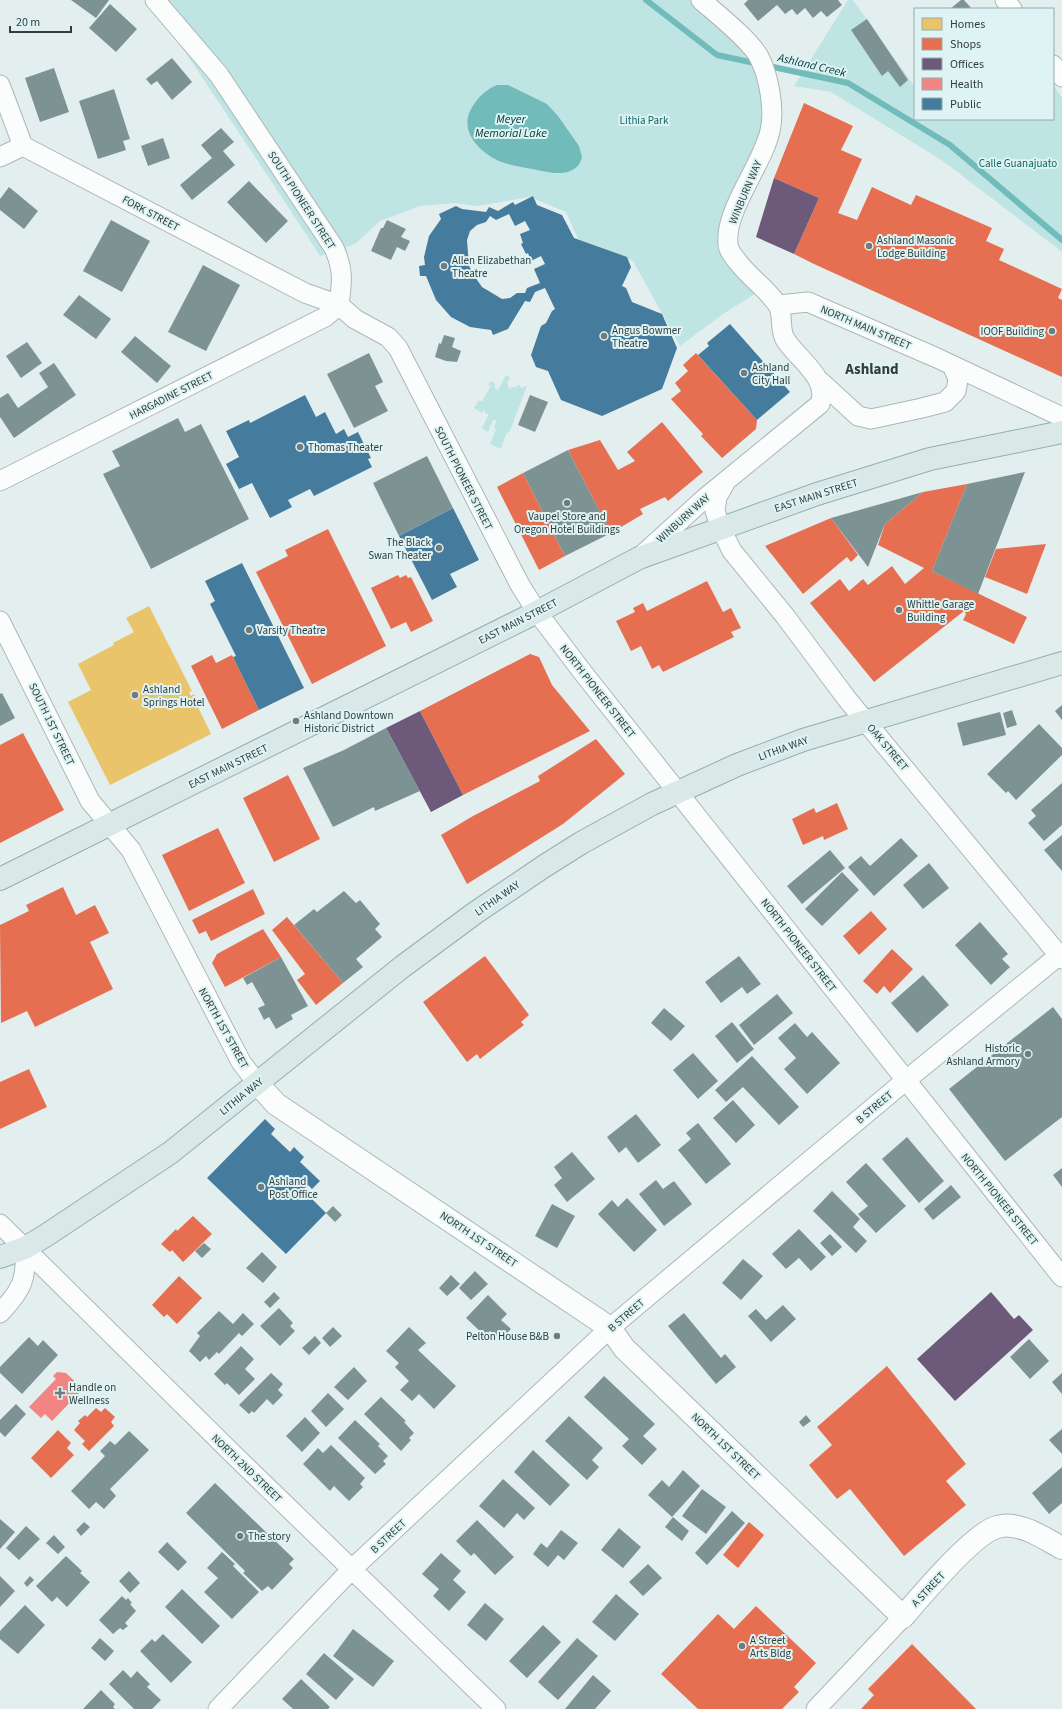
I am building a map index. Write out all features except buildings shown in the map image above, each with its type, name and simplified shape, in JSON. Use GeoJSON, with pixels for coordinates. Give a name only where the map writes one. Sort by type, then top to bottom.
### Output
{"type":"FeatureCollection","features":[{"type":"Feature","properties":{"kind":"main road","name":"EAST MAIN STREET"},"geometry":{"type":"LineString","coordinates":[[0,879],[537,612],[639,558],[817,494],[930,459],[1062,432]]}},
{"type":"Feature","properties":{"kind":"main road","name":"LITHIA WAY"},"geometry":{"type":"LineString","coordinates":[[0,1257],[25,1248],[81,1214],[170,1153],[402,967],[481,909],[543,867],[582,843],[652,804],[737,765],[803,740],[1062,663]]}},
{"type":"Feature","properties":{"kind":"street","name":"SOUTH PIONEER STREET"},"geometry":{"type":"LineString","coordinates":[[155,0],[219,75],[334,248],[340,260],[343,275],[339,305],[355,319],[388,337],[398,348],[520,585],[537,612]]}},
{"type":"Feature","properties":{"kind":"street","name":"WINBURN WAY"},"geometry":{"type":"LineString","coordinates":[[701,0],[736,31],[753,49],[759,56],[766,73],[772,114],[770,131],[730,222],[728,244],[738,263],[779,305]]}},
{"type":"Feature","properties":{"kind":"street"},"geometry":{"type":"LineString","coordinates":[[1005,0],[1011,8]]}},
{"type":"Feature","properties":{"kind":"street"},"geometry":{"type":"LineString","coordinates":[[1054,66],[1062,77]]}},
{"type":"Feature","properties":{"kind":"street"},"geometry":{"type":"LineString","coordinates":[[0,85],[23,146],[0,157]]}},
{"type":"Feature","properties":{"kind":"street","name":"FORK STREET"},"geometry":{"type":"LineString","coordinates":[[23,146],[304,293],[339,305]]}},
{"type":"Feature","properties":{"kind":"street","name":"NORTH MAIN STREET"},"geometry":{"type":"LineString","coordinates":[[779,305],[808,302],[952,365],[1062,417]]}},
{"type":"Feature","properties":{"kind":"street","name":"HARGADINE STREET"},"geometry":{"type":"LineString","coordinates":[[0,481],[325,317],[339,305]]}},
{"type":"Feature","properties":{"kind":"street"},"geometry":{"type":"LineString","coordinates":[[779,305],[784,338],[821,382],[858,416],[871,419],[945,402],[956,391],[958,379],[952,365]]}},
{"type":"Feature","properties":{"kind":"street","name":"WINBURN WAY"},"geometry":{"type":"LineString","coordinates":[[639,558],[727,479],[820,404],[823,396],[821,382]]}},
{"type":"Feature","properties":{"kind":"street","name":"WINBURN WAY"},"geometry":{"type":"LineString","coordinates":[[721,529],[715,511],[717,497],[727,479]]}},
{"type":"Feature","properties":{"kind":"street","name":"OAK STREET"},"geometry":{"type":"LineString","coordinates":[[721,529],[732,551],[785,616],[847,698],[1061,956]]}},
{"type":"Feature","properties":{"kind":"street","name":"NORTH PIONEER STREET"},"geometry":{"type":"LineString","coordinates":[[537,612],[905,1081],[1062,1277]]}},
{"type":"Feature","properties":{"kind":"street","name":"SOUTH 1ST STREET"},"geometry":{"type":"LineString","coordinates":[[0,621],[90,800],[110,824]]}},
{"type":"Feature","properties":{"kind":"street","name":"NORTH 1ST STREET"},"geometry":{"type":"LineString","coordinates":[[110,824],[131,850],[241,1062],[276,1104],[610,1328],[624,1348],[903,1617]]}},
{"type":"Feature","properties":{"kind":"street","name":"B STREET"},"geometry":{"type":"LineString","coordinates":[[218,1709],[352,1569],[610,1328],[905,1081],[1061,956]]}},
{"type":"Feature","properties":{"kind":"street","name":"NORTH 2ND STREET"},"geometry":{"type":"LineString","coordinates":[[0,1224],[225,1446],[496,1709]]}},
{"type":"Feature","properties":{"kind":"street"},"geometry":{"type":"LineString","coordinates":[[0,1313],[14,1298],[21,1286],[26,1267],[25,1248]]}},
{"type":"Feature","properties":{"kind":"street","name":"A STREET"},"geometry":{"type":"LineString","coordinates":[[816,1709],[963,1553],[983,1534],[997,1527],[1011,1525],[1023,1528],[1062,1548]]}},
{"type":"Feature","properties":{"kind":"green space","name":"Lithia Park"},"geometry":{"type":"Polygon","coordinates":[[[151,0],[701,0],[753,49],[772,114],[728,235],[749,275],[755,294],[723,314],[680,346],[633,261],[578,239],[566,212],[530,197],[477,206],[455,203],[420,206],[380,221],[355,244],[320,256],[151,0]]]}},
{"type":"Feature","properties":{"kind":"green space","name":"Calle Guanajuato"},"geometry":{"type":"Polygon","coordinates":[[[848,0],[853,0],[914,86],[914,120],[1054,120],[1054,86],[1062,98],[1062,252],[943,161],[831,92],[794,86],[848,0]]]}},
{"type":"Feature","properties":{"kind":"green space"},"geometry":{"type":"Polygon","coordinates":[[[506,375],[510,378],[507,383],[510,390],[512,386],[514,388],[520,385],[521,388],[527,386],[510,431],[506,434],[501,449],[490,444],[496,430],[494,427],[497,420],[493,420],[488,432],[482,428],[489,414],[485,413],[484,409],[482,413],[474,408],[478,401],[482,401],[491,386],[488,385],[491,381],[495,384],[495,389],[498,390],[506,375]]]}},
{"type":"Feature","properties":{"kind":"water","name":"Meyer Memorial Lake"},"geometry":{"type":"Polygon","coordinates":[[[497,85],[508,85],[547,104],[558,116],[579,146],[582,157],[580,162],[573,170],[559,173],[507,164],[492,157],[478,146],[469,133],[468,117],[471,109],[479,97],[497,85]]]}},
{"type":"Feature","properties":{"kind":"waterway","name":"Ashland Creek"},"geometry":{"type":"LineString","coordinates":[[646,0],[717,55],[848,83],[950,145],[1062,240]]}},
{"type":"Feature","properties":{"kind":"place","name":"Ashland Masonic Lodge Building"},"geometry":{"type":"Point","coordinates":[869,246]}},
{"type":"Feature","properties":{"kind":"place","name":"Allen Elizabethan Theatre"},"geometry":{"type":"Point","coordinates":[444,266]}},
{"type":"Feature","properties":{"kind":"place","name":"IOOF Building"},"geometry":{"type":"Point","coordinates":[1052,331]}},
{"type":"Feature","properties":{"kind":"place","name":"Angus Bowmer Theatre"},"geometry":{"type":"Point","coordinates":[604,336]}},
{"type":"Feature","properties":{"kind":"place","name":"Ashland City Hall"},"geometry":{"type":"Point","coordinates":[744,373]}},
{"type":"Feature","properties":{"kind":"place","name":"Thomas Theater"},"geometry":{"type":"Point","coordinates":[300,447]}},
{"type":"Feature","properties":{"kind":"place","name":"Vaupel Store and Oregon Hotel Buildings"},"geometry":{"type":"Point","coordinates":[567,503]}},
{"type":"Feature","properties":{"kind":"place","name":"The Black Swan Theater"},"geometry":{"type":"Point","coordinates":[439,548]}},
{"type":"Feature","properties":{"kind":"place","name":"Whittle Garage Building"},"geometry":{"type":"Point","coordinates":[899,610]}},
{"type":"Feature","properties":{"kind":"place","name":"Varsity Theatre"},"geometry":{"type":"Point","coordinates":[249,630]}},
{"type":"Feature","properties":{"kind":"place","name":"Ashland Springs Hotel"},"geometry":{"type":"Point","coordinates":[135,695]}},
{"type":"Feature","properties":{"kind":"place","name":"Ashland Downtown Historic District"},"geometry":{"type":"Point","coordinates":[296,721]}},
{"type":"Feature","properties":{"kind":"place","name":"Historic Ashland Armory"},"geometry":{"type":"Point","coordinates":[1028,1054]}},
{"type":"Feature","properties":{"kind":"place","name":"Ashland Post Office"},"geometry":{"type":"Point","coordinates":[261,1187]}},
{"type":"Feature","properties":{"kind":"place","name":"Pelton House B&B"},"geometry":{"type":"Point","coordinates":[557,1336]}},
{"type":"Feature","properties":{"kind":"place","name":"Handle on Wellness"},"geometry":{"type":"Point","coordinates":[60,1393]}},
{"type":"Feature","properties":{"kind":"place","name":"The story"},"geometry":{"type":"Point","coordinates":[240,1536]}},
{"type":"Feature","properties":{"kind":"place","name":"A Street Arts Bldg"},"geometry":{"type":"Point","coordinates":[742,1646]}},
{"type":"Feature","properties":{"kind":"district","name":"Ashland"},"geometry":{"type":"Point","coordinates":[872,369]}}]}
